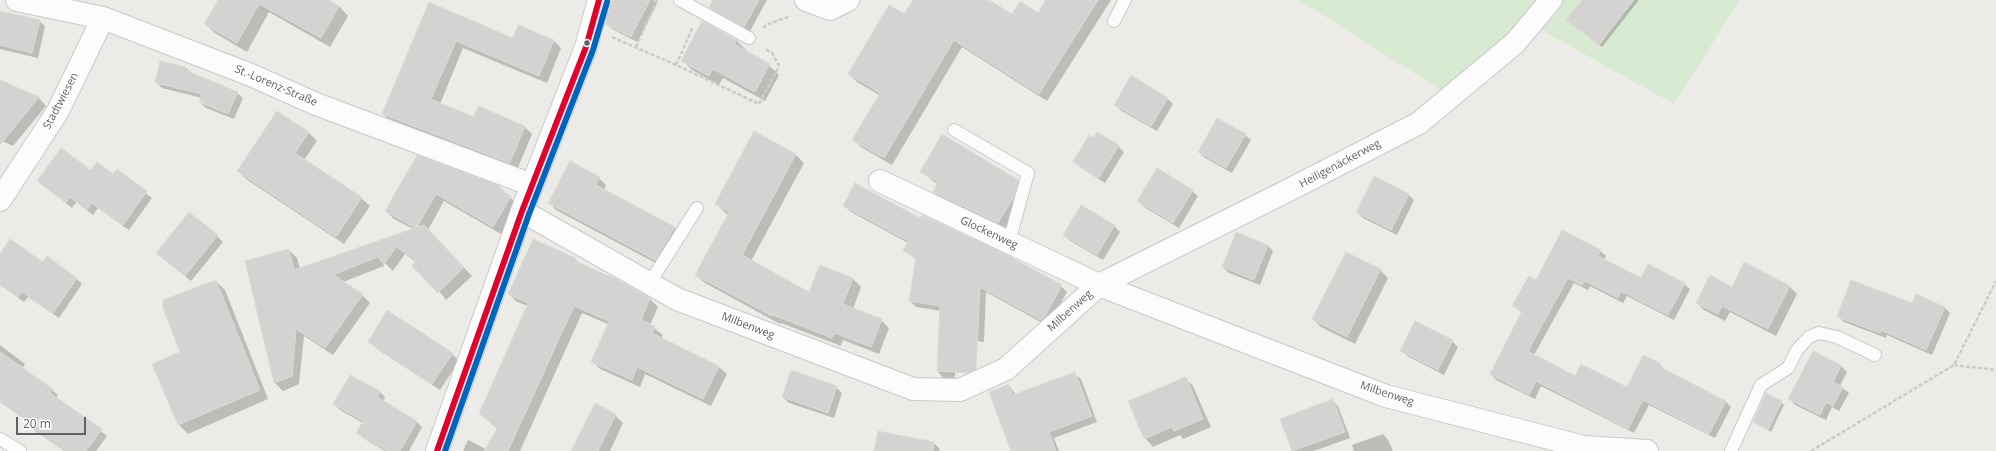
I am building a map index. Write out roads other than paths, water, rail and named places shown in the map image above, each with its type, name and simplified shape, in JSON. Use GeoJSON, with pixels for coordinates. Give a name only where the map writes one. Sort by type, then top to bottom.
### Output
{"type":"FeatureCollection","features":[{"type":"Feature","properties":{"kind":"street","name":"St.-Lorenz-Straße"},"geometry":{"type":"LineString","coordinates":[[17,0],[103,18],[251,75],[316,104],[532,185]]}},
{"type":"Feature","properties":{"kind":"street"},"geometry":{"type":"LineString","coordinates":[[437,451],[522,211],[586,46],[599,0]]}},
{"type":"Feature","properties":{"kind":"street"},"geometry":{"type":"LineString","coordinates":[[808,1],[830,9],[848,0]]}},
{"type":"Feature","properties":{"kind":"street","name":"Heiligenäckerweg"},"geometry":{"type":"LineString","coordinates":[[1099,285],[1419,122],[1515,43],[1551,0]]}},
{"type":"Feature","properties":{"kind":"street","name":"Stadtwiesen"},"geometry":{"type":"LineString","coordinates":[[0,200],[58,111],[103,18]]}},
{"type":"Feature","properties":{"kind":"street","name":"Glockenweg"},"geometry":{"type":"LineString","coordinates":[[880,181],[1099,285]]}},
{"type":"Feature","properties":{"kind":"street","name":"Milbenweg"},"geometry":{"type":"LineString","coordinates":[[522,211],[677,299],[913,389],[960,390],[1006,369],[1099,285],[1386,396],[1584,447],[1647,451]]}},
{"type":"Feature","properties":{"kind":"lane"},"geometry":{"type":"LineString","coordinates":[[680,0],[749,38]]}},
{"type":"Feature","properties":{"kind":"lane"},"geometry":{"type":"LineString","coordinates":[[1114,21],[1125,0]]}},
{"type":"Feature","properties":{"kind":"lane"},"geometry":{"type":"LineString","coordinates":[[954,130],[1028,173],[1009,242]]}},
{"type":"Feature","properties":{"kind":"lane"},"geometry":{"type":"LineString","coordinates":[[649,284],[697,208]]}},
{"type":"Feature","properties":{"kind":"lane"},"geometry":{"type":"LineString","coordinates":[[1731,451],[1761,385],[1788,368],[1797,350],[1809,337],[1819,333],[1837,337],[1875,355]]}},
{"type":"Feature","properties":{"kind":"lane"},"geometry":{"type":"LineString","coordinates":[[0,438],[20,451]]}}]}
